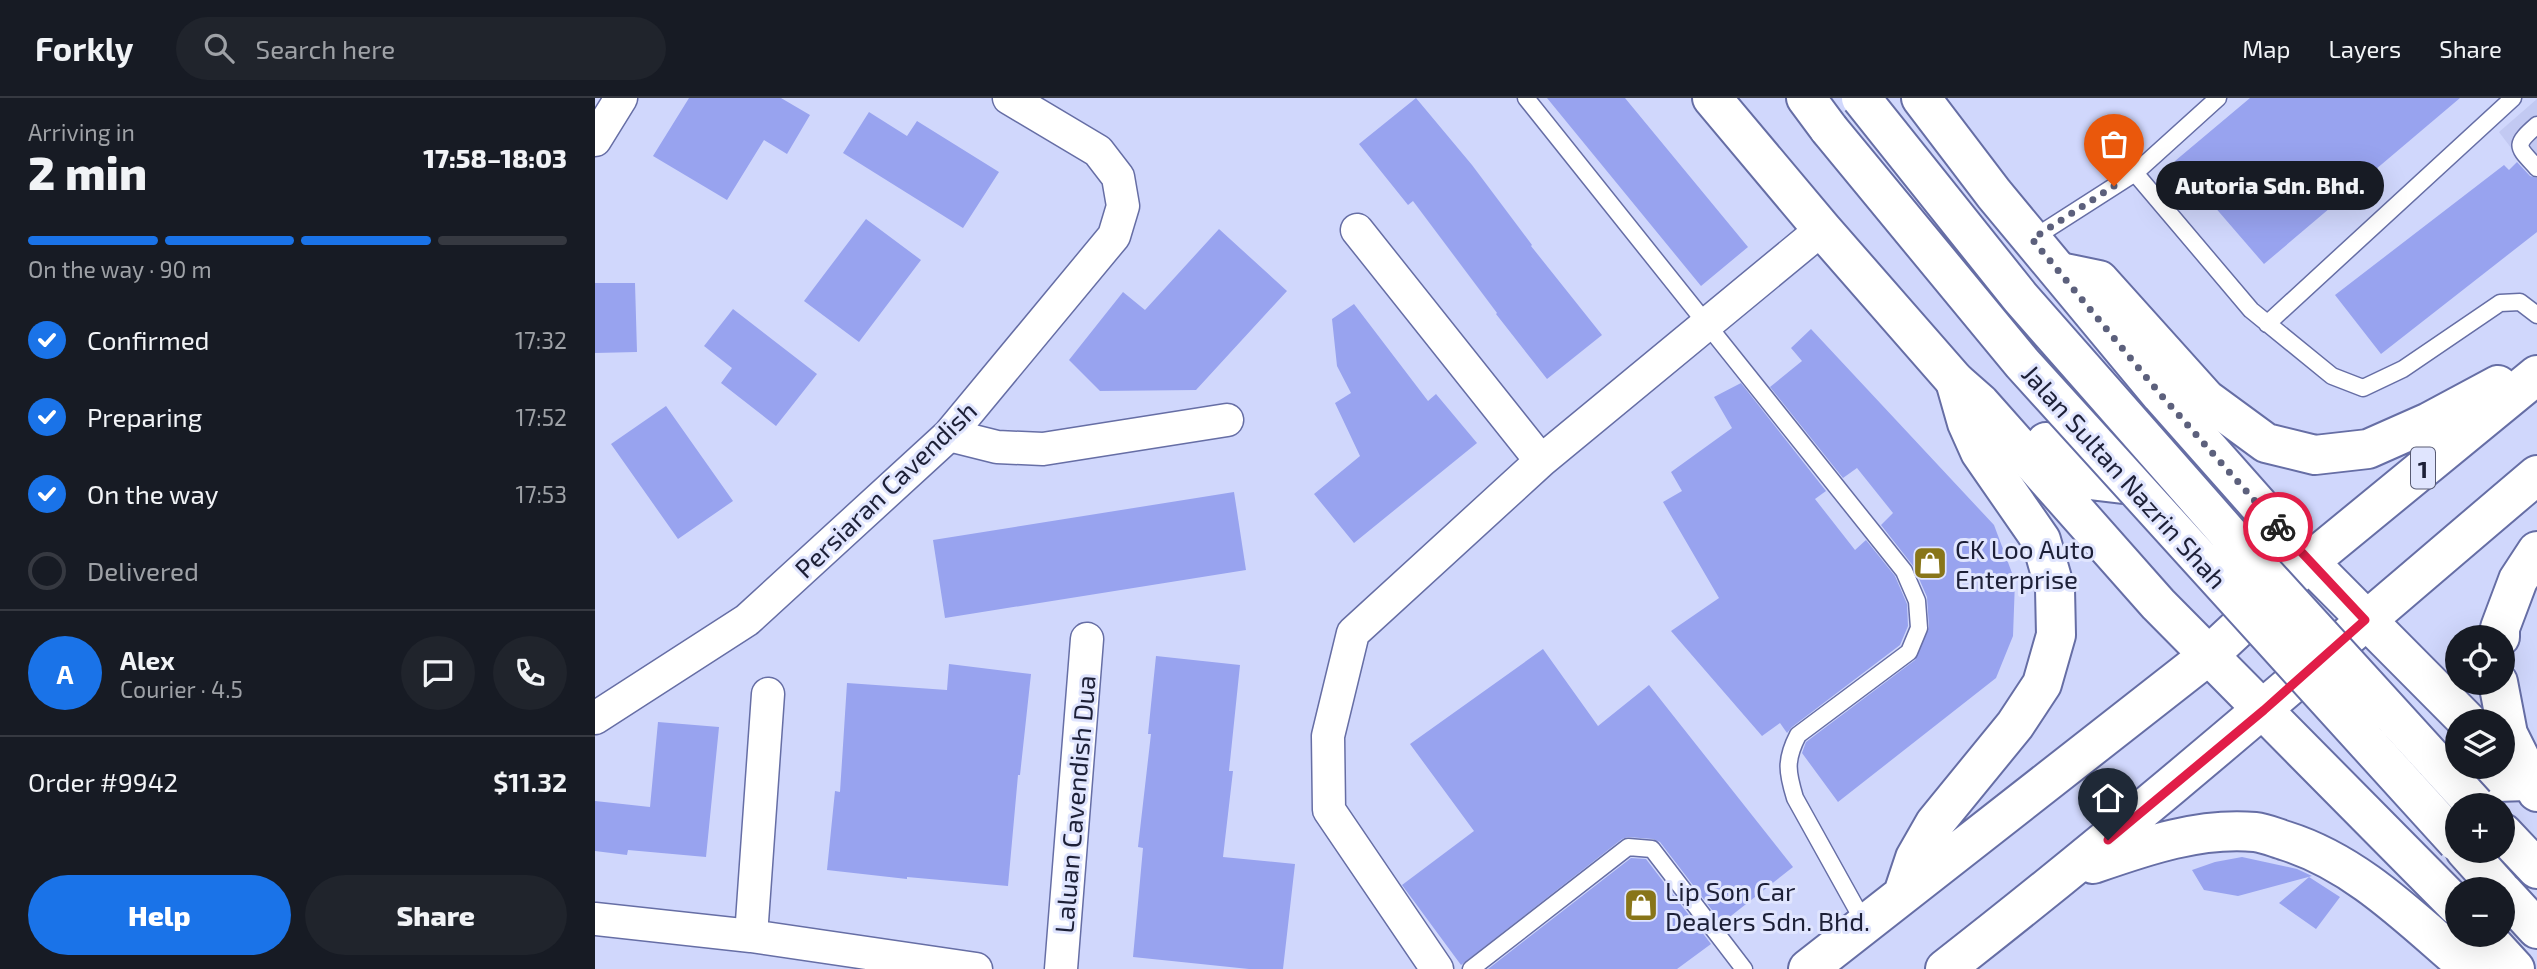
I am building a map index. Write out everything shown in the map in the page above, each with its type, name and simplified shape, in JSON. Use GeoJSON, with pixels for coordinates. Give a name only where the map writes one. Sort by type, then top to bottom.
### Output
{"type":"FeatureCollection","features":[{"type":"Feature","properties":{"kind":"main road"},"geometry":{"type":"LineString","coordinates":[[1712,98],[1822,229],[2158,604],[2445,893]]}},
{"type":"Feature","properties":{"kind":"main road"},"geometry":{"type":"LineString","coordinates":[[1799,98],[1829,129]]}},
{"type":"Feature","properties":{"kind":"main road","name":"Jalan Sultan Nazrin Shah"},"geometry":{"type":"LineString","coordinates":[[1806,98],[2022,363],[2445,829]]}},
{"type":"Feature","properties":{"kind":"main road","name":"Jalan Sultan Nazrin Shah"},"geometry":{"type":"LineString","coordinates":[[1861,98],[2020,297],[2231,537],[2465,793]]}},
{"type":"Feature","properties":{"kind":"main road"},"geometry":{"type":"LineString","coordinates":[[1921,98],[1994,194],[2161,395],[2309,562],[2455,709]]}},
{"type":"Feature","properties":{"kind":"main road"},"geometry":{"type":"LineString","coordinates":[[1967,392],[2003,399],[2081,479],[2123,484],[2162,456],[2159,425],[2009,244],[1994,194]]}},
{"type":"Feature","properties":{"kind":"main road"},"geometry":{"type":"LineString","coordinates":[[2060,272],[2099,281],[2206,399],[2266,443],[2315,455],[2368,449],[2429,422],[2537,361]]}},
{"type":"Feature","properties":{"kind":"main road","name":"1"},"geometry":{"type":"LineString","coordinates":[[2209,655],[2309,562],[2537,375]]}},
{"type":"Feature","properties":{"kind":"main road"},"geometry":{"type":"LineString","coordinates":[[1903,893],[1915,858],[1935,823],[2015,724],[2042,684],[2056,635],[2055,589],[2041,540],[1980,452],[1967,423],[1967,392]]}},
{"type":"Feature","properties":{"kind":"main road"},"geometry":{"type":"LineString","coordinates":[[1945,969],[2069,873],[2264,710],[2365,620],[2537,475]]}},
{"type":"Feature","properties":{"kind":"main road"},"geometry":{"type":"LineString","coordinates":[[2501,625],[2518,580],[2537,551]]}},
{"type":"Feature","properties":{"kind":"main road"},"geometry":{"type":"LineString","coordinates":[[1808,969],[2209,655]]}},
{"type":"Feature","properties":{"kind":"main road"},"geometry":{"type":"LineString","coordinates":[[2445,886],[2427,824],[2465,783],[2526,781],[2508,734],[2500,695]]}},
{"type":"Feature","properties":{"kind":"main road"},"geometry":{"type":"LineString","coordinates":[[2069,873],[2145,846],[2203,833],[2257,832],[2308,848],[2348,870],[2464,957],[2515,969]]}},
{"type":"Feature","properties":{"kind":"main road"},"geometry":{"type":"LineString","coordinates":[[2515,846],[2537,869]]}},
{"type":"Feature","properties":{"kind":"main road"},"geometry":{"type":"LineString","coordinates":[[2477,863],[2489,877]]}},
{"type":"Feature","properties":{"kind":"main road"},"geometry":{"type":"LineString","coordinates":[[2515,905],[2537,929]]}},
{"type":"Feature","properties":{"kind":"street"},"geometry":{"type":"LineString","coordinates":[[595,140],[621,98]]}},
{"type":"Feature","properties":{"kind":"street","name":"Persiaran Cavendish"},"geometry":{"type":"LineString","coordinates":[[595,718],[747,620],[949,435],[1114,236],[1123,206],[1118,177],[1098,151],[1009,98]]}},
{"type":"Feature","properties":{"kind":"street"},"geometry":{"type":"LineString","coordinates":[[1437,969],[1329,810],[1328,736],[1353,633],[1541,461],[1822,229]]}},
{"type":"Feature","properties":{"kind":"street"},"geometry":{"type":"LineString","coordinates":[[1357,230],[1541,461]]}},
{"type":"Feature","properties":{"kind":"street"},"geometry":{"type":"LineString","coordinates":[[949,435],[997,447],[1043,449],[1227,420]]}},
{"type":"Feature","properties":{"kind":"street","name":"Laluan Cavendish Dua"},"geometry":{"type":"LineString","coordinates":[[1061,969],[1087,639]]}},
{"type":"Feature","properties":{"kind":"street"},"geometry":{"type":"LineString","coordinates":[[751,936],[768,694]]}},
{"type":"Feature","properties":{"kind":"street"},"geometry":{"type":"LineString","coordinates":[[595,919],[751,936],[976,969]]}},
{"type":"Feature","properties":{"kind":"lane"},"geometry":{"type":"LineString","coordinates":[[1526,98],[1904,571],[1917,601],[1919,628],[1909,652],[1798,735],[1789,752],[1788,776],[1795,798],[1865,924]]}},
{"type":"Feature","properties":{"kind":"lane"},"geometry":{"type":"LineString","coordinates":[[2032,239],[2135,173],[2218,98]]}},
{"type":"Feature","properties":{"kind":"lane"},"geometry":{"type":"LineString","coordinates":[[2267,324],[2513,98]]}},
{"type":"Feature","properties":{"kind":"lane"},"geometry":{"type":"LineString","coordinates":[[2537,125],[2520,140],[2519,145],[2520,150],[2537,168]]}},
{"type":"Feature","properties":{"kind":"lane"},"geometry":{"type":"LineString","coordinates":[[2135,173],[2251,310],[2332,376],[2363,388],[2403,369],[2500,303],[2520,302],[2537,314]]}},
{"type":"Feature","properties":{"kind":"lane"},"geometry":{"type":"LineString","coordinates":[[1471,969],[1628,847],[1652,849],[1744,969]]}},
{"type":"Feature","properties":{"kind":"shaded area"},"geometry":{"type":"Polygon","coordinates":[[[2537,99],[2537,182],[2499,132],[2537,99]]]}},
{"type":"Feature","properties":{"kind":"building"},"geometry":{"type":"Polygon","coordinates":[[[689,98],[781,98],[810,115],[787,154],[764,140],[727,200],[653,156],[689,98]]]}},
{"type":"Feature","properties":{"kind":"building"},"geometry":{"type":"Polygon","coordinates":[[[1416,98],[1472,165],[1531,246],[1602,335],[1547,379],[1413,201],[1408,205],[1359,144],[1416,98]]]}},
{"type":"Feature","properties":{"kind":"building"},"geometry":{"type":"Polygon","coordinates":[[[1547,98],[1625,98],[1748,247],[1701,286],[1547,98]]]}},
{"type":"Feature","properties":{"kind":"building"},"geometry":{"type":"Polygon","coordinates":[[[2250,98],[2460,98],[2264,264],[2175,161],[2250,98]]]}},
{"type":"Feature","properties":{"kind":"building"},"geometry":{"type":"Polygon","coordinates":[[[869,112],[907,136],[917,121],[999,172],[963,228],[843,153],[869,112]]]}},
{"type":"Feature","properties":{"kind":"building"},"geometry":{"type":"Polygon","coordinates":[[[2517,162],[2530,176],[2537,178],[2537,232],[2381,354],[2335,295],[2504,165],[2509,170],[2517,162]]]}},
{"type":"Feature","properties":{"kind":"building"},"geometry":{"type":"Polygon","coordinates":[[[866,219],[921,260],[859,342],[804,301],[866,219]]]}},
{"type":"Feature","properties":{"kind":"building"},"geometry":{"type":"Polygon","coordinates":[[[1219,229],[1287,291],[1196,390],[1100,391],[1069,360],[1123,292],[1145,310],[1219,229]]]}},
{"type":"Feature","properties":{"kind":"building"},"geometry":{"type":"Polygon","coordinates":[[[595,283],[635,283],[637,352],[595,353],[595,283]]]}},
{"type":"Feature","properties":{"kind":"building"},"geometry":{"type":"Polygon","coordinates":[[[1354,304],[1428,401],[1436,394],[1477,443],[1354,543],[1314,494],[1360,456],[1335,403],[1351,393],[1337,366],[1332,319],[1354,304]]]}},
{"type":"Feature","properties":{"kind":"building"},"geometry":{"type":"Polygon","coordinates":[[[733,309],[817,374],[776,426],[721,383],[732,368],[704,346],[733,309]]]}},
{"type":"Feature","properties":{"kind":"building","name":"CK Loo Auto Enterprise"},"geometry":{"type":"Polygon","coordinates":[[[1811,329],[1994,525],[2015,581],[2013,636],[1996,678],[1838,802],[1802,753],[1806,742],[1915,660],[1929,627],[1927,597],[1914,567],[1881,525],[1893,513],[1857,468],[1843,478],[1770,387],[1802,361],[1791,348],[1811,329]]]}},
{"type":"Feature","properties":{"kind":"building"},"geometry":{"type":"Polygon","coordinates":[[[1741,383],[1826,491],[1815,499],[1855,550],[1866,540],[1895,576],[1907,604],[1908,626],[1900,645],[1787,733],[1780,723],[1762,736],[1671,631],[1719,598],[1663,502],[1682,491],[1671,472],[1732,428],[1714,397],[1741,383]]]}},
{"type":"Feature","properties":{"kind":"building"},"geometry":{"type":"Polygon","coordinates":[[[666,406],[733,501],[678,539],[611,444],[666,406]]]}},
{"type":"Feature","properties":{"kind":"building"},"geometry":{"type":"Polygon","coordinates":[[[1234,492],[1246,570],[945,618],[933,540],[1234,492]]]}},
{"type":"Feature","properties":{"kind":"building"},"geometry":{"type":"Polygon","coordinates":[[[1543,649],[1598,726],[1649,685],[1793,867],[1722,923],[1660,842],[1628,837],[1461,965],[1402,885],[1474,831],[1410,744],[1543,649]]]}},
{"type":"Feature","properties":{"kind":"building"},"geometry":{"type":"Polygon","coordinates":[[[1156,656],[1240,665],[1229,771],[1233,771],[1223,857],[1295,864],[1283,969],[1249,969],[1133,957],[1143,848],[1138,847],[1151,734],[1148,734],[1156,656]]]}},
{"type":"Feature","properties":{"kind":"building"},"geometry":{"type":"Polygon","coordinates":[[[949,664],[1031,674],[1008,886],[827,870],[835,791],[840,792],[847,683],[947,690],[949,664]]]}},
{"type":"Feature","properties":{"kind":"building"},"geometry":{"type":"Polygon","coordinates":[[[658,722],[719,727],[706,857],[628,850],[627,855],[595,851],[595,801],[650,807],[658,722]]]}},
{"type":"Feature","properties":{"kind":"building"},"geometry":{"type":"Polygon","coordinates":[[[2242,857],[2297,869],[2312,876],[2238,896],[2204,890],[2192,870],[2242,857]]]}},
{"type":"Feature","properties":{"kind":"building","name":"Lip Son Car Dealers Sdn. Bhd."},"geometry":{"type":"Polygon","coordinates":[[[1631,858],[1646,859],[1711,944],[1677,969],[1488,969],[1631,858]]]}},
{"type":"Feature","properties":{"kind":"building"},"geometry":{"type":"Polygon","coordinates":[[[2309,877],[2340,897],[2316,929],[2279,903],[2309,877]]]}},
{"type":"Feature","properties":{"kind":"way so far"},"geometry":{"type":"LineString","coordinates":[[2114,186],[2032,239],[2161,395],[2278,527]]}},
{"type":"Feature","properties":{"kind":"place","name":"Autoria Sdn. Bhd."},"geometry":{"type":"Point","coordinates":[2114,186]}},
{"type":"Feature","properties":{"kind":"place","name":"CK Loo Auto Enterprise"},"geometry":{"type":"Point","coordinates":[1930,563]}},
{"type":"Feature","properties":{"kind":"place","name":"Lip Son Car Dealers Sdn. Bhd."},"geometry":{"type":"Point","coordinates":[1641,905]}},
{"type":"Feature","properties":{"kind":"route"},"geometry":{"type":"LineString","coordinates":[[2108,840],[2264,710],[2365,620],[2278,527]]}}]}
